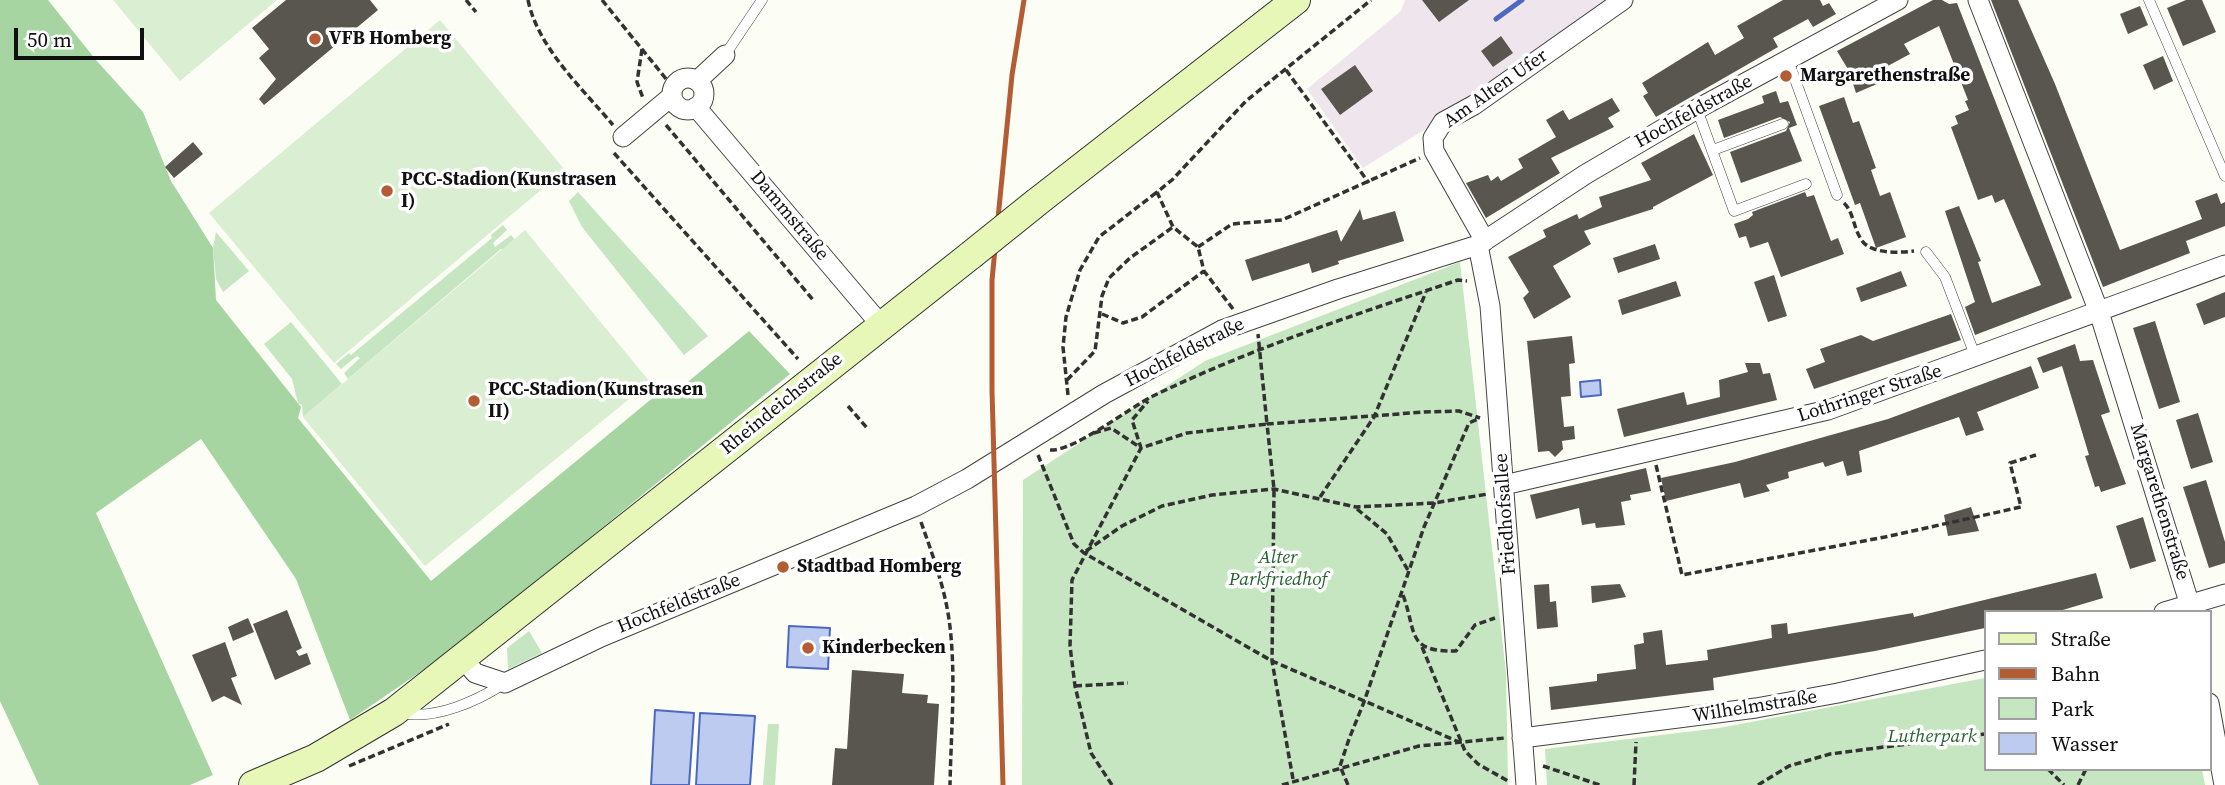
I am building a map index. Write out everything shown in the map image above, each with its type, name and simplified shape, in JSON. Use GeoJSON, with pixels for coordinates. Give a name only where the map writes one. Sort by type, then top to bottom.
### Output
{"type":"FeatureCollection","features":[{"type":"Feature","properties":{"kind":"main road","name":"Rheindeichstraße"},"geometry":{"type":"LineString","coordinates":[[253,785],[316,758],[394,712],[1296,0]]}},
{"type":"Feature","properties":{"kind":"street","name":"Am Alten Ufer"},"geometry":{"type":"LineString","coordinates":[[1482,243],[1434,151],[1433,138],[1443,122],[1474,104],[1623,0]]}},
{"type":"Feature","properties":{"kind":"street","name":"Hochfeldstraße"},"geometry":{"type":"LineString","coordinates":[[505,683],[601,637],[916,506],[967,480],[1104,394],[1222,330],[1482,243],[1586,174],[1697,109],[1898,0]]}},
{"type":"Feature","properties":{"kind":"street","name":"Margarethenstraße"},"geometry":{"type":"LineString","coordinates":[[1978,0],[2099,312],[2192,608]]}},
{"type":"Feature","properties":{"kind":"street"},"geometry":{"type":"LineString","coordinates":[[697,81],[724,55]]}},
{"type":"Feature","properties":{"kind":"street"},"geometry":{"type":"LineString","coordinates":[[617,143],[654,112],[672,87],[686,78],[697,81],[704,92],[696,107]]}},
{"type":"Feature","properties":{"kind":"street","name":"Dammstraße"},"geometry":{"type":"LineString","coordinates":[[672,87],[684,109],[696,107],[881,325]]}},
{"type":"Feature","properties":{"kind":"street","name":"Friedhofsallee"},"geometry":{"type":"LineString","coordinates":[[1482,243],[1490,306],[1524,759],[1519,783]]}},
{"type":"Feature","properties":{"kind":"street","name":"Lothringer Straße"},"geometry":{"type":"LineString","coordinates":[[1504,485],[1653,453],[1828,410],[1976,359],[2225,265]]}},
{"type":"Feature","properties":{"kind":"street"},"geometry":{"type":"LineString","coordinates":[[2192,608],[2225,594]]}},
{"type":"Feature","properties":{"kind":"street"},"geometry":{"type":"LineString","coordinates":[[464,659],[475,673],[505,683]]}},
{"type":"Feature","properties":{"kind":"street","name":"Wilhelmstraße"},"geometry":{"type":"LineString","coordinates":[[1522,738],[1838,693],[1983,660]]}},
{"type":"Feature","properties":{"kind":"street"},"geometry":{"type":"LineString","coordinates":[[2211,714],[2224,785]]}},
{"type":"Feature","properties":{"kind":"lane"},"geometry":{"type":"LineString","coordinates":[[724,55],[762,0]]}},
{"type":"Feature","properties":{"kind":"lane"},"geometry":{"type":"LineString","coordinates":[[2149,0],[2225,176]]}},
{"type":"Feature","properties":{"kind":"lane"},"geometry":{"type":"LineString","coordinates":[[1788,60],[1837,195]]}},
{"type":"Feature","properties":{"kind":"lane"},"geometry":{"type":"LineString","coordinates":[[1697,109],[1734,211],[1806,184]]}},
{"type":"Feature","properties":{"kind":"lane"},"geometry":{"type":"LineString","coordinates":[[1713,149],[1783,124]]}},
{"type":"Feature","properties":{"kind":"lane"},"geometry":{"type":"LineString","coordinates":[[1926,252],[1945,276],[1976,359]]}},
{"type":"Feature","properties":{"kind":"lane","name":"Hochfeldstraße"},"geometry":{"type":"LineString","coordinates":[[394,712],[415,716],[436,712],[481,699],[505,683]]}},
{"type":"Feature","properties":{"kind":"path"},"geometry":{"type":"LineString","coordinates":[[466,0],[476,12]]}},
{"type":"Feature","properties":{"kind":"path"},"geometry":{"type":"LineString","coordinates":[[528,0],[532,17],[545,42],[617,143],[798,359]]}},
{"type":"Feature","properties":{"kind":"path"},"geometry":{"type":"LineString","coordinates":[[602,0],[672,87]]}},
{"type":"Feature","properties":{"kind":"path"},"geometry":{"type":"LineString","coordinates":[[1173,227],[1129,258],[1109,278],[1102,296],[1102,314],[1095,351],[1067,380],[1063,348],[1066,317],[1080,270],[1099,237],[1172,180],[1247,101],[1371,0]]}},
{"type":"Feature","properties":{"kind":"path"},"geometry":{"type":"LineString","coordinates":[[642,49],[638,89],[654,112],[814,301]]}},
{"type":"Feature","properties":{"kind":"path"},"geometry":{"type":"LineString","coordinates":[[1286,70],[1369,183]]}},
{"type":"Feature","properties":{"kind":"path"},"geometry":{"type":"LineString","coordinates":[[1198,247],[1231,224],[1282,220],[1369,183],[1434,151]]}},
{"type":"Feature","properties":{"kind":"path"},"geometry":{"type":"LineString","coordinates":[[1157,192],[1173,227],[1198,247],[1204,271],[1247,321],[1261,348],[1274,489],[1272,661],[1293,779]]}},
{"type":"Feature","properties":{"kind":"path"},"geometry":{"type":"LineString","coordinates":[[1837,195],[1850,210],[1861,241],[1877,250],[1926,252]]}},
{"type":"Feature","properties":{"kind":"path"},"geometry":{"type":"LineString","coordinates":[[1102,314],[1123,323],[1142,317],[1204,271]]}},
{"type":"Feature","properties":{"kind":"path"},"geometry":{"type":"LineString","coordinates":[[1057,450],[1151,397],[1261,348],[1373,306],[1426,292],[1374,417],[1320,497]]}},
{"type":"Feature","properties":{"kind":"path"},"geometry":{"type":"LineString","coordinates":[[1141,448],[1132,420],[1151,397]]}},
{"type":"Feature","properties":{"kind":"path"},"geometry":{"type":"LineString","coordinates":[[848,406],[867,428]]}},
{"type":"Feature","properties":{"kind":"path"},"geometry":{"type":"LineString","coordinates":[[1112,785],[1091,753],[1075,686],[1070,646],[1072,580],[1141,448],[1187,433],[1267,424],[1459,411],[1480,418],[1469,423],[1434,503],[1340,766],[1348,785]]}},
{"type":"Feature","properties":{"kind":"path"},"geometry":{"type":"LineString","coordinates":[[1086,436],[1111,428],[1141,448]]}},
{"type":"Feature","properties":{"kind":"path"},"geometry":{"type":"LineString","coordinates":[[1036,449],[1074,544],[1084,553],[1272,661],[1459,742]]}},
{"type":"Feature","properties":{"kind":"path"},"geometry":{"type":"LineString","coordinates":[[1653,453],[1682,575],[1885,537],[2021,507],[2010,463],[2036,455]]}},
{"type":"Feature","properties":{"kind":"path"},"geometry":{"type":"LineString","coordinates":[[1084,553],[1122,526],[1162,506],[1212,495],[1274,489],[1356,507],[1434,503],[1488,494],[1504,485]]}},
{"type":"Feature","properties":{"kind":"path"},"geometry":{"type":"LineString","coordinates":[[916,506],[937,567],[950,624],[953,668],[950,785]]}},
{"type":"Feature","properties":{"kind":"path"},"geometry":{"type":"LineString","coordinates":[[1356,507],[1387,534],[1409,573]]}},
{"type":"Feature","properties":{"kind":"path"},"geometry":{"type":"LineString","coordinates":[[1402,594],[1416,640],[1422,647],[1459,742],[1478,764],[1519,783]]}},
{"type":"Feature","properties":{"kind":"path"},"geometry":{"type":"LineString","coordinates":[[1422,647],[1456,651],[1475,625],[1495,618]]}},
{"type":"Feature","properties":{"kind":"path"},"geometry":{"type":"LineString","coordinates":[[1075,686],[1128,683]]}},
{"type":"Feature","properties":{"kind":"path"},"geometry":{"type":"LineString","coordinates":[[346,768],[458,720]]}},
{"type":"Feature","properties":{"kind":"path"},"geometry":{"type":"LineString","coordinates":[[1634,724],[1637,762],[1634,785]]}},
{"type":"Feature","properties":{"kind":"path"},"geometry":{"type":"LineString","coordinates":[[1758,785],[1789,766],[1830,754],[1983,734]]}},
{"type":"Feature","properties":{"kind":"path"},"geometry":{"type":"LineString","coordinates":[[1282,785],[1293,779],[1419,746],[1522,738]]}},
{"type":"Feature","properties":{"kind":"path"},"geometry":{"type":"LineString","coordinates":[[1524,759],[1574,779],[1600,785]]}},
{"type":"Feature","properties":{"kind":"path"},"geometry":{"type":"LineString","coordinates":[[2050,771],[2064,785]]}},
{"type":"Feature","properties":{"kind":"shaded area"},"geometry":{"type":"Polygon","coordinates":[[[1405,0],[1613,0],[1488,90],[1363,168],[1307,89],[1401,11],[1405,0]]]}},
{"type":"Feature","properties":{"kind":"green space"},"geometry":{"type":"Polygon","coordinates":[[[0,0],[48,0],[96,60],[143,112],[171,181],[213,248],[216,300],[301,407],[298,418],[431,581],[655,396],[677,391],[749,331],[790,374],[454,649],[350,720],[296,579],[201,439],[96,513],[213,775],[190,785],[39,785],[0,701],[0,0]]]}},
{"type":"Feature","properties":{"kind":"green space"},"geometry":{"type":"Polygon","coordinates":[[[113,0],[277,0],[180,81],[113,0]]]}},
{"type":"Feature","properties":{"kind":"green space","name":"PCC-Stadion(Kunstrasen I)"},"geometry":{"type":"Polygon","coordinates":[[[440,20],[565,170],[334,363],[209,213],[440,20]]]}},
{"type":"Feature","properties":{"kind":"green space"},"geometry":{"type":"Polygon","coordinates":[[[578,192],[708,336],[684,355],[582,227],[569,201],[578,192]]]}},
{"type":"Feature","properties":{"kind":"green space"},"geometry":{"type":"Polygon","coordinates":[[[503,225],[507,230],[493,243],[495,247],[511,235],[516,241],[504,251],[501,249],[348,379],[344,373],[360,358],[357,356],[341,369],[336,364],[349,353],[351,355],[492,238],[491,235],[503,225]]]}},
{"type":"Feature","properties":{"kind":"green space","name":"PCC-Stadion(Kunstrasen II)"},"geometry":{"type":"Polygon","coordinates":[[[525,230],[650,382],[425,566],[303,417],[525,230]]]}},
{"type":"Feature","properties":{"kind":"green space"},"geometry":{"type":"Polygon","coordinates":[[[216,232],[249,271],[223,292],[216,279],[213,248],[216,232]]]}},
{"type":"Feature","properties":{"kind":"green space","name":"Alter Parkfriedhof"},"geometry":{"type":"Polygon","coordinates":[[[1460,262],[1506,673],[1508,785],[1022,785],[1023,480],[1205,361],[1460,262]]]}},
{"type":"Feature","properties":{"kind":"green space"},"geometry":{"type":"Polygon","coordinates":[[[291,322],[342,384],[303,417],[302,405],[298,403],[292,379],[264,344],[291,322]]]}},
{"type":"Feature","properties":{"kind":"green space"},"geometry":{"type":"Polygon","coordinates":[[[529,631],[542,653],[508,669],[507,648],[529,631]]]}},
{"type":"Feature","properties":{"kind":"green space","name":"Lutherpark"},"geometry":{"type":"Polygon","coordinates":[[[1983,678],[1983,771],[2202,771],[2205,785],[1547,785],[1545,749],[1719,728],[1983,678]]]}},
{"type":"Feature","properties":{"kind":"green space"},"geometry":{"type":"Polygon","coordinates":[[[768,724],[779,724],[775,785],[763,785],[768,724]]]}},
{"type":"Feature","properties":{"kind":"water"},"geometry":{"type":"Polygon","coordinates":[[[1600,380],[1601,395],[1581,397],[1580,382],[1600,380]]]}},
{"type":"Feature","properties":{"kind":"water","name":"Kinderbecken"},"geometry":{"type":"Polygon","coordinates":[[[789,626],[830,628],[828,669],[787,667],[789,626]]]}},
{"type":"Feature","properties":{"kind":"water"},"geometry":{"type":"Polygon","coordinates":[[[655,710],[694,713],[689,785],[651,785],[655,710]]]}},
{"type":"Feature","properties":{"kind":"water"},"geometry":{"type":"Polygon","coordinates":[[[700,713],[755,716],[750,785],[696,785],[700,713]]]}},
{"type":"Feature","properties":{"kind":"building"},"geometry":{"type":"Polygon","coordinates":[[[286,0],[370,0],[378,10],[264,105],[259,99],[276,79],[259,58],[269,49],[252,28],[286,0]]]}},
{"type":"Feature","properties":{"kind":"building"},"geometry":{"type":"Polygon","coordinates":[[[1422,0],[1469,0],[1439,22],[1422,0]]]}},
{"type":"Feature","properties":{"kind":"building"},"geometry":{"type":"Polygon","coordinates":[[[1783,0],[1820,0],[1823,6],[1829,3],[1836,14],[1813,27],[1808,19],[1773,38],[1778,47],[1656,117],[1643,96],[1648,93],[1642,83],[1708,42],[1715,55],[1744,38],[1737,26],[1783,0]]]}},
{"type":"Feature","properties":{"kind":"building"},"geometry":{"type":"Polygon","coordinates":[[[1933,0],[1957,3],[2072,298],[1975,335],[1965,307],[1975,302],[1945,211],[1959,206],[1981,261],[1978,262],[1992,303],[2041,285],[2004,199],[1995,203],[1992,195],[1978,200],[1951,127],[1958,124],[1955,116],[1969,110],[1965,101],[1968,100],[1939,26],[1904,44],[1910,54],[1873,74],[1877,84],[1856,93],[1849,71],[1837,51],[1933,0]]]}},
{"type":"Feature","properties":{"kind":"building"},"geometry":{"type":"Polygon","coordinates":[[[1991,0],[2018,0],[2055,84],[2120,250],[2202,219],[2195,201],[2217,193],[2221,204],[2225,202],[2225,226],[2186,241],[2190,253],[2103,287],[1991,0]]]}},
{"type":"Feature","properties":{"kind":"building"},"geometry":{"type":"Polygon","coordinates":[[[2186,0],[2202,0],[2216,32],[2183,46],[2167,8],[2186,0]]]}},
{"type":"Feature","properties":{"kind":"building"},"geometry":{"type":"Polygon","coordinates":[[[2140,6],[2148,25],[2128,34],[2120,14],[2140,6]]]}},
{"type":"Feature","properties":{"kind":"building"},"geometry":{"type":"Polygon","coordinates":[[[1501,36],[1513,53],[1493,67],[1481,51],[1501,36]]]}},
{"type":"Feature","properties":{"kind":"building"},"geometry":{"type":"Polygon","coordinates":[[[2163,56],[2173,81],[2154,90],[2143,65],[2163,56]]]}},
{"type":"Feature","properties":{"kind":"building"},"geometry":{"type":"Polygon","coordinates":[[[1355,65],[1373,91],[1340,115],[1321,89],[1355,65]]]}},
{"type":"Feature","properties":{"kind":"building"},"geometry":{"type":"Polygon","coordinates":[[[1776,91],[1780,103],[1788,101],[1797,125],[1789,128],[1802,161],[1741,183],[1730,152],[1786,131],[1790,122],[1780,117],[1724,138],[1718,120],[1764,103],[1762,96],[1776,91]]]}},
{"type":"Feature","properties":{"kind":"building"},"geometry":{"type":"Polygon","coordinates":[[[1844,97],[1853,123],[1859,121],[1876,168],[1871,170],[1880,196],[1890,192],[1906,237],[1876,248],[1860,203],[1855,205],[1819,106],[1844,97]]]}},
{"type":"Feature","properties":{"kind":"building"},"geometry":{"type":"Polygon","coordinates":[[[1612,98],[1620,111],[1608,118],[1614,127],[1551,158],[1560,173],[1486,218],[1466,183],[1488,175],[1491,181],[1498,176],[1501,181],[1523,168],[1518,159],[1556,137],[1546,120],[1563,110],[1569,120],[1612,98]]]}},
{"type":"Feature","properties":{"kind":"building"},"geometry":{"type":"Polygon","coordinates":[[[1694,134],[1713,175],[1653,209],[1584,231],[1591,244],[1553,266],[1571,297],[1534,319],[1523,298],[1529,292],[1508,257],[1546,237],[1543,230],[1577,214],[1579,219],[1602,207],[1599,197],[1651,180],[1641,163],[1694,134]]]}},
{"type":"Feature","properties":{"kind":"building"},"geometry":{"type":"Polygon","coordinates":[[[193,142],[203,154],[174,178],[165,167],[193,142]]]}},
{"type":"Feature","properties":{"kind":"building"},"geometry":{"type":"Polygon","coordinates":[[[1805,192],[1807,197],[1814,195],[1831,241],[1838,238],[1844,254],[1781,277],[1768,242],[1750,248],[1746,236],[1739,238],[1734,224],[1748,219],[1753,215],[1752,212],[1805,192]]]}},
{"type":"Feature","properties":{"kind":"building"},"geometry":{"type":"Polygon","coordinates":[[[1360,209],[1363,220],[1395,211],[1404,241],[1338,261],[1339,264],[1312,273],[1309,263],[1252,281],[1245,260],[1337,230],[1341,242],[1360,209]]]}},
{"type":"Feature","properties":{"kind":"building"},"geometry":{"type":"Polygon","coordinates":[[[1655,244],[1660,259],[1618,273],[1613,258],[1655,244]]]}},
{"type":"Feature","properties":{"kind":"building"},"geometry":{"type":"Polygon","coordinates":[[[1901,271],[1907,286],[1861,302],[1856,288],[1901,271]]]}},
{"type":"Feature","properties":{"kind":"building"},"geometry":{"type":"Polygon","coordinates":[[[1774,275],[1787,316],[1768,322],[1754,282],[1774,275]]]}},
{"type":"Feature","properties":{"kind":"building"},"geometry":{"type":"Polygon","coordinates":[[[1676,281],[1681,296],[1622,315],[1618,300],[1676,281]]]}},
{"type":"Feature","properties":{"kind":"building"},"geometry":{"type":"Polygon","coordinates":[[[2225,292],[2225,317],[2204,325],[2196,304],[2225,292]]]}},
{"type":"Feature","properties":{"kind":"building"},"geometry":{"type":"Polygon","coordinates":[[[1951,314],[1961,340],[1814,389],[1806,369],[1825,362],[1820,349],[1861,335],[1873,341],[1951,314]]]}},
{"type":"Feature","properties":{"kind":"building"},"geometry":{"type":"Polygon","coordinates":[[[2155,321],[2180,402],[2159,409],[2133,328],[2155,321]]]}},
{"type":"Feature","properties":{"kind":"building"},"geometry":{"type":"Polygon","coordinates":[[[1572,336],[1575,363],[1569,364],[1571,396],[1561,397],[1564,427],[1574,426],[1575,439],[1562,441],[1563,449],[1555,457],[1549,451],[1538,452],[1527,341],[1572,336]]]}},
{"type":"Feature","properties":{"kind":"building"},"geometry":{"type":"Polygon","coordinates":[[[2075,344],[2080,361],[2093,360],[2110,412],[2101,415],[2126,484],[2101,492],[2099,486],[2095,487],[2085,456],[2089,455],[2062,366],[2043,373],[2037,358],[2075,344]]]}},
{"type":"Feature","properties":{"kind":"building"},"geometry":{"type":"Polygon","coordinates":[[[1745,363],[1760,363],[1763,374],[1770,373],[1777,400],[1624,437],[1617,409],[1684,392],[1687,405],[1720,397],[1719,380],[1748,372],[1745,363]]]}},
{"type":"Feature","properties":{"kind":"building"},"geometry":{"type":"Polygon","coordinates":[[[2031,366],[2039,388],[1977,412],[1984,430],[1966,436],[1959,417],[1859,451],[1862,472],[1847,476],[1843,461],[1825,467],[1823,462],[1788,472],[1789,478],[1766,485],[1770,491],[1744,498],[1740,483],[1666,501],[1661,478],[1735,462],[1888,419],[2031,366]]]}},
{"type":"Feature","properties":{"kind":"building"},"geometry":{"type":"Polygon","coordinates":[[[2198,413],[2213,462],[2191,469],[2176,420],[2198,413]]]}},
{"type":"Feature","properties":{"kind":"building"},"geometry":{"type":"Polygon","coordinates":[[[1646,468],[1651,491],[1630,495],[1631,500],[1621,502],[1625,525],[1596,528],[1595,523],[1582,525],[1579,508],[1536,519],[1530,495],[1646,468]]]}},
{"type":"Feature","properties":{"kind":"building"},"geometry":{"type":"Polygon","coordinates":[[[2206,480],[2225,542],[2225,563],[2209,568],[2183,487],[2206,480]]]}},
{"type":"Feature","properties":{"kind":"building"},"geometry":{"type":"Polygon","coordinates":[[[1971,507],[1979,531],[1948,536],[1944,515],[1971,507]]]}},
{"type":"Feature","properties":{"kind":"building"},"geometry":{"type":"Polygon","coordinates":[[[2143,517],[2156,561],[2130,569],[2116,526],[2143,517]]]}},
{"type":"Feature","properties":{"kind":"building"},"geometry":{"type":"Polygon","coordinates":[[[2096,573],[2103,598],[2063,610],[1983,610],[1983,628],[1875,651],[1713,678],[1714,690],[1551,710],[1549,687],[1597,681],[1597,674],[1636,669],[1634,645],[1644,643],[1643,633],[1662,630],[1666,665],[1708,660],[1707,650],[1772,638],[1771,625],[1787,623],[1788,634],[1913,613],[1914,617],[2096,573]]]}},
{"type":"Feature","properties":{"kind":"building"},"geometry":{"type":"Polygon","coordinates":[[[1549,584],[1550,602],[1556,601],[1558,627],[1537,629],[1534,585],[1549,584]]]}},
{"type":"Feature","properties":{"kind":"building"},"geometry":{"type":"Polygon","coordinates":[[[1620,584],[1626,597],[1592,603],[1591,586],[1620,584]]]}},
{"type":"Feature","properties":{"kind":"building"},"geometry":{"type":"Polygon","coordinates":[[[287,610],[302,648],[296,651],[299,656],[307,653],[311,664],[275,680],[253,624],[287,610]]]}},
{"type":"Feature","properties":{"kind":"building"},"geometry":{"type":"Polygon","coordinates":[[[248,618],[254,632],[233,641],[228,627],[248,618]]]}},
{"type":"Feature","properties":{"kind":"building"},"geometry":{"type":"Polygon","coordinates":[[[225,642],[237,676],[231,678],[242,705],[224,696],[212,702],[192,655],[225,642]]]}},
{"type":"Feature","properties":{"kind":"building"},"geometry":{"type":"Polygon","coordinates":[[[852,670],[904,674],[902,693],[928,695],[927,703],[939,704],[934,785],[832,785],[835,748],[847,749],[852,670]]]}},
{"type":"Feature","properties":{"kind":"waterway"},"geometry":{"type":"LineString","coordinates":[[1496,19],[1522,0]]}},
{"type":"Feature","properties":{"kind":"railway"},"geometry":{"type":"LineString","coordinates":[[1003,785],[992,390],[992,280],[1012,75],[1024,0]]}},
{"type":"Feature","properties":{"kind":"place","name":"VFB Homberg"},"geometry":{"type":"Point","coordinates":[315,39]}},
{"type":"Feature","properties":{"kind":"place","name":"Margarethenstraße"},"geometry":{"type":"Point","coordinates":[1786,76]}},
{"type":"Feature","properties":{"kind":"place","name":"PCC-Stadion(Kunstrasen I)"},"geometry":{"type":"Point","coordinates":[387,191]}},
{"type":"Feature","properties":{"kind":"place","name":"PCC-Stadion(Kunstrasen II)"},"geometry":{"type":"Point","coordinates":[474,401]}},
{"type":"Feature","properties":{"kind":"place","name":"Stadtbad Homberg"},"geometry":{"type":"Point","coordinates":[783,567]}},
{"type":"Feature","properties":{"kind":"place","name":"Kinderbecken"},"geometry":{"type":"Point","coordinates":[808,648]}}]}
